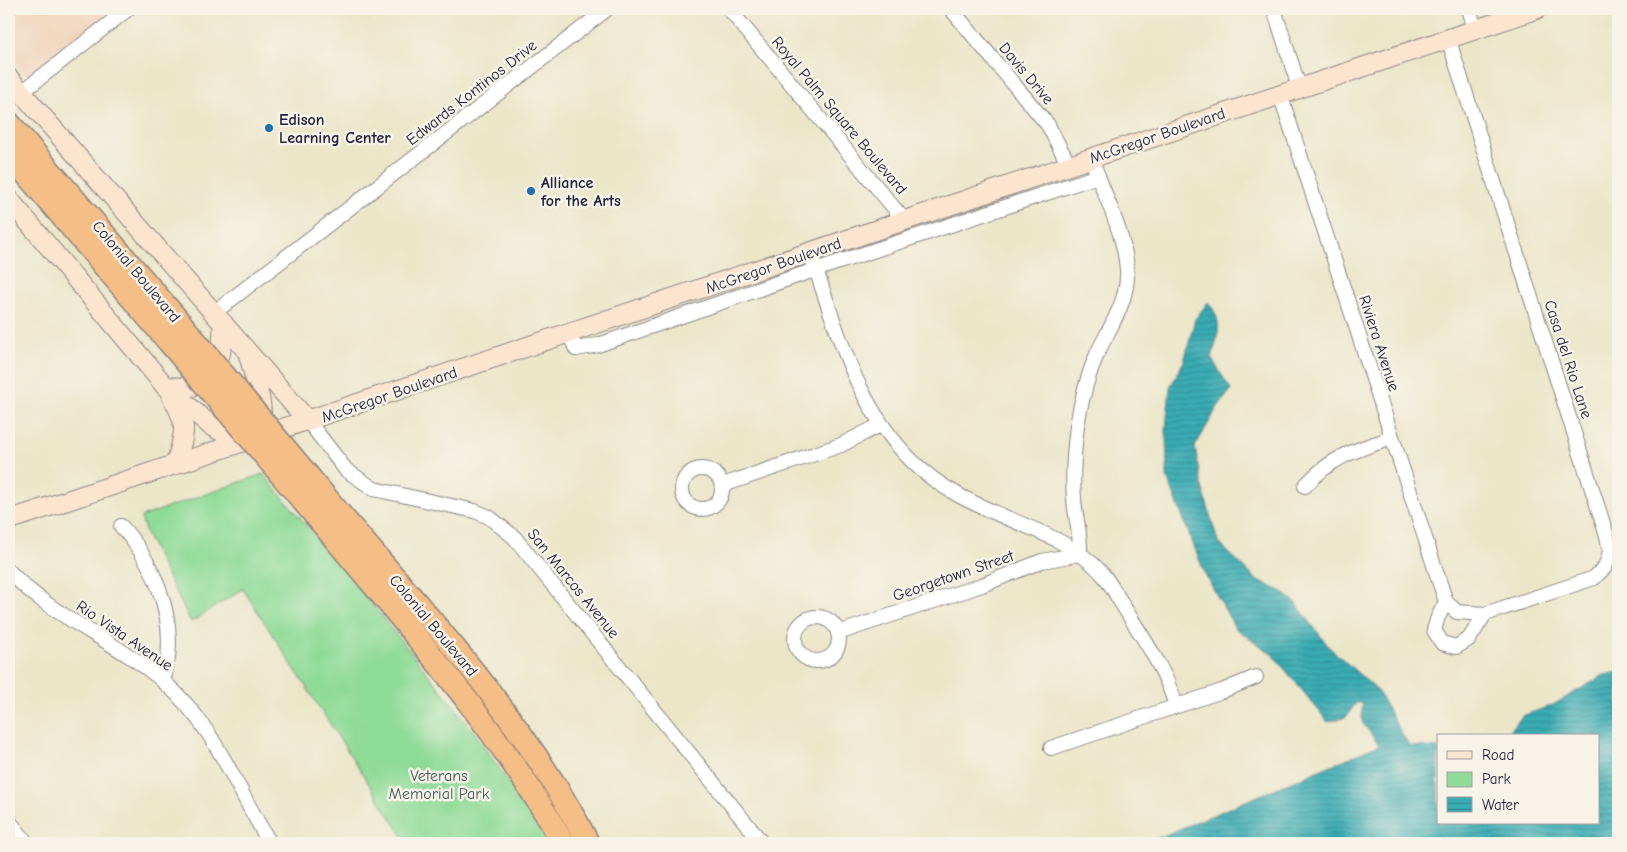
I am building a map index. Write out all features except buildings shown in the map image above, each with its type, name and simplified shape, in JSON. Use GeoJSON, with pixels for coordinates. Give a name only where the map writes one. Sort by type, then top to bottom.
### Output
{"type":"FeatureCollection","features":[{"type":"Feature","properties":{"kind":"highway","name":"Colonial Boulevard"},"geometry":{"type":"LineString","coordinates":[[9,123],[176,334],[338,526],[489,691],[529,746],[588,843]]}},
{"type":"Feature","properties":{"kind":"highway","name":"Colonial Boulevard"},"geometry":{"type":"LineString","coordinates":[[9,154],[176,334]]}},
{"type":"Feature","properties":{"kind":"highway","name":"Colonial Boulevard"},"geometry":{"type":"LineString","coordinates":[[338,526],[512,760],[563,843]]}},
{"type":"Feature","properties":{"kind":"main road","name":"McGregor Boulevard"},"geometry":{"type":"LineString","coordinates":[[9,520],[1299,87],[1537,9]]}},
{"type":"Feature","properties":{"kind":"main road","name":"Colonial Boulevard"},"geometry":{"type":"LineString","coordinates":[[9,78],[308,421]]}},
{"type":"Feature","properties":{"kind":"main road"},"geometry":{"type":"LineString","coordinates":[[9,199],[165,386],[181,411],[186,427],[176,464]]}},
{"type":"Feature","properties":{"kind":"main road"},"geometry":{"type":"LineString","coordinates":[[165,386],[188,388],[201,384],[218,366],[223,352],[219,318]]}},
{"type":"Feature","properties":{"kind":"main road"},"geometry":{"type":"LineString","coordinates":[[165,386],[211,426],[224,432],[261,436],[263,414],[259,390],[247,350]]}},
{"type":"Feature","properties":{"kind":"street"},"geometry":{"type":"LineString","coordinates":[[22,92],[128,9]]}},
{"type":"Feature","properties":{"kind":"street","name":"Edwards Kontinos Drive"},"geometry":{"type":"LineString","coordinates":[[219,318],[607,9]]}},
{"type":"Feature","properties":{"kind":"street","name":"Royal Palm Square Boulevard"},"geometry":{"type":"LineString","coordinates":[[729,9],[904,220]]}},
{"type":"Feature","properties":{"kind":"street","name":"Davis Drive"},"geometry":{"type":"LineString","coordinates":[[951,9],[1048,125],[1069,165]]}},
{"type":"Feature","properties":{"kind":"street"},"geometry":{"type":"LineString","coordinates":[[1274,9],[1299,87]]}},
{"type":"Feature","properties":{"kind":"street"},"geometry":{"type":"LineString","coordinates":[[1469,9],[1475,29]]}},
{"type":"Feature","properties":{"kind":"street","name":"Casa del Rio Lane"},"geometry":{"type":"LineString","coordinates":[[1448,38],[1604,527],[1610,552],[1605,567],[1594,578],[1485,614]]}},
{"type":"Feature","properties":{"kind":"street","name":"Riviera Avenue"},"geometry":{"type":"LineString","coordinates":[[1280,94],[1446,602]]}},
{"type":"Feature","properties":{"kind":"street"},"geometry":{"type":"LineString","coordinates":[[1080,554],[1081,533],[1076,516],[1073,482],[1077,426],[1091,369],[1115,320],[1126,287],[1127,269],[1124,252],[1091,157]]}},
{"type":"Feature","properties":{"kind":"street"},"geometry":{"type":"LineString","coordinates":[[568,333],[576,349],[598,346],[1098,176]]}},
{"type":"Feature","properties":{"kind":"street","name":"Georgetown Street"},"geometry":{"type":"LineString","coordinates":[[810,252],[851,368],[880,424],[918,467],[950,492],[1058,541],[1080,554],[1105,576],[1170,686],[1176,706]]}},
{"type":"Feature","properties":{"kind":"street","name":"San Marcos Avenue"},"geometry":{"type":"LineString","coordinates":[[308,421],[346,470],[374,489],[475,511],[489,517],[514,537],[762,843]]}},
{"type":"Feature","properties":{"kind":"street"},"geometry":{"type":"LineString","coordinates":[[723,485],[840,445],[880,424]]}},
{"type":"Feature","properties":{"kind":"street"},"geometry":{"type":"LineString","coordinates":[[1305,486],[1317,472],[1339,457],[1392,438]]}},
{"type":"Feature","properties":{"kind":"street"},"geometry":{"type":"LineString","coordinates":[[121,526],[146,559],[163,599],[169,630],[170,660],[163,681]]}},
{"type":"Feature","properties":{"kind":"street","name":"Georgetown Street"},"geometry":{"type":"LineString","coordinates":[[838,633],[982,585],[1042,561],[1080,554]]}},
{"type":"Feature","properties":{"kind":"street","name":"Rio Vista Avenue"},"geometry":{"type":"LineString","coordinates":[[9,571],[29,590],[69,619],[163,681],[193,712],[212,737],[270,843]]}},
{"type":"Feature","properties":{"kind":"street"},"geometry":{"type":"LineString","coordinates":[[1446,602],[1457,612],[1485,614],[1469,639],[1456,647],[1442,643],[1434,630],[1446,602]]}},
{"type":"Feature","properties":{"kind":"street"},"geometry":{"type":"LineString","coordinates":[[1051,748],[1222,691],[1256,676]]}},
{"type":"Feature","properties":{"kind":"street"},"geometry":{"type":"LineString","coordinates":[[9,821],[27,843]]}},
{"type":"Feature","properties":{"kind":"shaded area"},"geometry":{"type":"Polygon","coordinates":[[[9,9],[119,9],[30,78],[9,55],[9,9]]]}},
{"type":"Feature","properties":{"kind":"green space","name":"Veterans Memorial Park"},"geometry":{"type":"Polygon","coordinates":[[[263,474],[343,568],[473,730],[549,843],[407,843],[243,589],[191,622],[146,534],[141,517],[263,474]]]}},
{"type":"Feature","properties":{"kind":"water"},"geometry":{"type":"Polygon","coordinates":[[[1208,302],[1213,309],[1218,323],[1212,359],[1231,390],[1217,408],[1195,447],[1202,486],[1218,542],[1258,581],[1281,591],[1295,602],[1329,647],[1377,690],[1409,746],[1437,748],[1437,824],[1600,824],[1600,734],[1508,734],[1522,716],[1553,705],[1604,675],[1618,672],[1618,843],[1146,843],[1379,745],[1362,722],[1362,703],[1356,703],[1346,717],[1328,722],[1273,655],[1235,628],[1204,572],[1167,477],[1166,428],[1170,387],[1184,361],[1195,319],[1208,302]]]}},
{"type":"Feature","properties":{"kind":"place","name":"Edison Learning Center"},"geometry":{"type":"Point","coordinates":[269,128]}},
{"type":"Feature","properties":{"kind":"place","name":"Alliance for the Arts"},"geometry":{"type":"Point","coordinates":[531,191]}}]}
